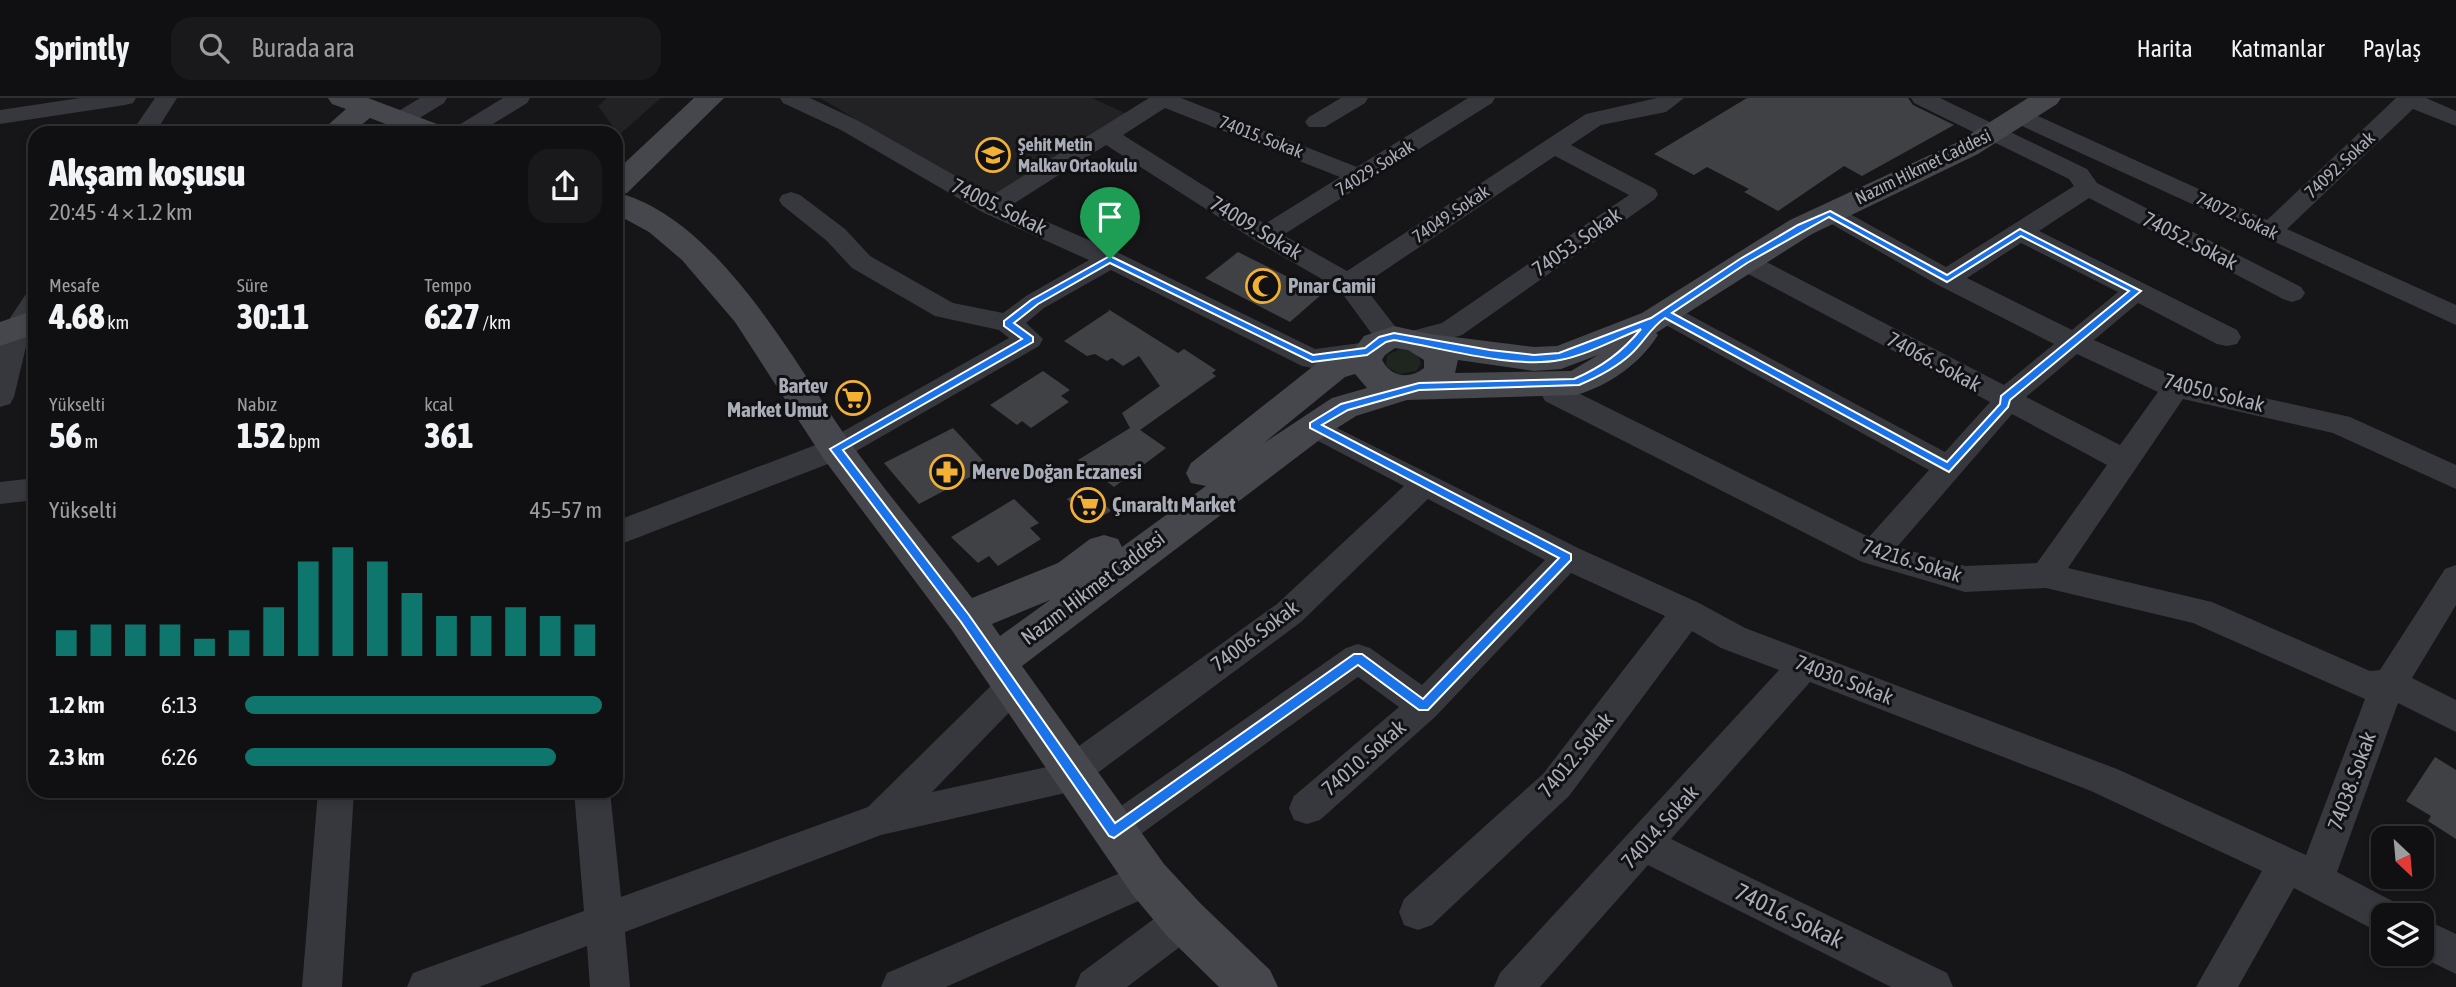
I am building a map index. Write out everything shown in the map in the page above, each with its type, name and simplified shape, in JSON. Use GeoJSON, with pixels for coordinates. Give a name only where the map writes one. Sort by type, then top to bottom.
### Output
{"type":"FeatureCollection","features":[{"type":"Feature","properties":{"kind":"main road"},"geometry":{"type":"LineString","coordinates":[[623,193],[710,98]]}},
{"type":"Feature","properties":{"kind":"main road","name":"Nazım Hikmet Caddesi"},"geometry":{"type":"LineString","coordinates":[[965,618],[1072,575],[1229,454],[1333,368],[1394,347],[1534,359],[1561,357],[1660,317],[1801,227],[2007,124],[2047,98]]}},
{"type":"Feature","properties":{"kind":"main road"},"geometry":{"type":"LineString","coordinates":[[337,126],[350,100],[416,126]]}},
{"type":"Feature","properties":{"kind":"main road"},"geometry":{"type":"LineString","coordinates":[[623,204],[660,226],[693,253],[747,314],[836,449],[965,618],[1072,775],[1148,879],[1184,920],[1253,987]]}},
{"type":"Feature","properties":{"kind":"main road","name":"Nazım Hikmet Caddesi"},"geometry":{"type":"LineString","coordinates":[[1005,674],[1254,468],[1344,407],[1412,387],[1576,383],[1599,373],[1628,351],[1660,317]]}},
{"type":"Feature","properties":{"kind":"main road"},"geometry":{"type":"LineString","coordinates":[[1394,347],[1440,360],[1441,368],[1437,376],[1412,387],[1382,382],[1373,376],[1394,347]]}},
{"type":"Feature","properties":{"kind":"street"},"geometry":{"type":"LineString","coordinates":[[0,117],[125,98]]}},
{"type":"Feature","properties":{"kind":"street"},"geometry":{"type":"LineString","coordinates":[[148,126],[166,98]]}},
{"type":"Feature","properties":{"kind":"street"},"geometry":{"type":"LineString","coordinates":[[400,120],[436,98]]}},
{"type":"Feature","properties":{"kind":"street"},"geometry":{"type":"LineString","coordinates":[[473,126],[519,98]]}},
{"type":"Feature","properties":{"kind":"street","name":"74005. Sokak"},"geometry":{"type":"LineString","coordinates":[[793,98],[855,129],[991,207],[1110,259],[1312,359],[1394,347]]}},
{"type":"Feature","properties":{"kind":"street"},"geometry":{"type":"LineString","coordinates":[[1317,122],[1357,98]]}},
{"type":"Feature","properties":{"kind":"street","name":"74049. Sokak"},"geometry":{"type":"LineString","coordinates":[[1348,283],[1594,119],[1658,107],[1673,98]]}},
{"type":"Feature","properties":{"kind":"street"},"geometry":{"type":"LineString","coordinates":[[1922,98],[2007,124]]}},
{"type":"Feature","properties":{"kind":"street"},"geometry":{"type":"LineString","coordinates":[[991,207],[1162,99]]}},
{"type":"Feature","properties":{"kind":"street","name":"74015. Sokak"},"geometry":{"type":"LineString","coordinates":[[1162,99],[1361,177]]}},
{"type":"Feature","properties":{"kind":"street"},"geometry":{"type":"LineString","coordinates":[[2408,99],[2456,119]]}},
{"type":"Feature","properties":{"kind":"street","name":"74092. Sokak"},"geometry":{"type":"LineString","coordinates":[[2270,232],[2408,99]]}},
{"type":"Feature","properties":{"kind":"street","name":"74029. Sokak"},"geometry":{"type":"LineString","coordinates":[[1265,235],[1361,177],[1473,101]]}},
{"type":"Feature","properties":{"kind":"street","name":"74052. Sokak"},"geometry":{"type":"LineString","coordinates":[[2007,124],[2078,174],[2088,188],[2292,293]]}},
{"type":"Feature","properties":{"kind":"street","name":"74072. Sokak"},"geometry":{"type":"LineString","coordinates":[[2007,124],[2270,232],[2456,316]]}},
{"type":"Feature","properties":{"kind":"street","name":"74009. Sokak"},"geometry":{"type":"LineString","coordinates":[[1107,135],[1265,235],[1348,283],[1394,347]]}},
{"type":"Feature","properties":{"kind":"street","name":"74053. Sokak"},"geometry":{"type":"LineString","coordinates":[[1394,347],[1452,329],[1646,194],[1554,146]]}},
{"type":"Feature","properties":{"kind":"street"},"geometry":{"type":"LineString","coordinates":[[1947,279],[2088,188]]}},
{"type":"Feature","properties":{"kind":"street"},"geometry":{"type":"LineString","coordinates":[[623,531],[836,449],[1029,339],[1008,323],[945,310],[861,262],[835,235],[791,200]]}},
{"type":"Feature","properties":{"kind":"street","name":"74050. Sokak"},"geometry":{"type":"LineString","coordinates":[[1830,213],[1947,279],[2072,341],[2176,388],[2340,425],[2456,478]]}},
{"type":"Feature","properties":{"kind":"street"},"geometry":{"type":"LineString","coordinates":[[2020,232],[2227,337]]}},
{"type":"Feature","properties":{"kind":"street"},"geometry":{"type":"LineString","coordinates":[[1008,323],[1035,302],[1110,259]]}},
{"type":"Feature","properties":{"kind":"street","name":"74066. Sokak"},"geometry":{"type":"LineString","coordinates":[[1744,261],[2125,461]]}},
{"type":"Feature","properties":{"kind":"street"},"geometry":{"type":"LineString","coordinates":[[1872,552],[2005,404],[2005,399],[2072,341],[2136,291]]}},
{"type":"Feature","properties":{"kind":"street"},"geometry":{"type":"LineString","coordinates":[[0,397],[17,328],[28,311]]}},
{"type":"Feature","properties":{"kind":"street"},"geometry":{"type":"LineString","coordinates":[[1660,317],[1949,468]]}},
{"type":"Feature","properties":{"kind":"street","name":"74216. Sokak"},"geometry":{"type":"LineString","coordinates":[[1550,384],[1555,394],[1872,552],[1965,579],[2046,575],[2200,611],[2368,686],[2390,683],[2456,717]]}},
{"type":"Feature","properties":{"kind":"street"},"geometry":{"type":"LineString","coordinates":[[2046,575],[2176,388]]}},
{"type":"Feature","properties":{"kind":"street","name":"74030. Sokak"},"geometry":{"type":"LineString","coordinates":[[1314,426],[1567,557],[1688,612],[1733,638],[2104,780],[2301,872],[2371,910]]}},
{"type":"Feature","properties":{"kind":"street","name":"74006. Sokak"},"geometry":{"type":"LineString","coordinates":[[1072,775],[1289,613],[1426,484]]}},
{"type":"Feature","properties":{"kind":"street"},"geometry":{"type":"LineString","coordinates":[[0,493],[28,490]]}},
{"type":"Feature","properties":{"kind":"street","name":"74010. Sokak"},"geometry":{"type":"LineString","coordinates":[[1307,808],[1424,706],[1567,557]]}},
{"type":"Feature","properties":{"kind":"street","name":"74038. Sokak"},"geometry":{"type":"LineString","coordinates":[[2216,987],[2301,872],[2390,683],[2456,578]]}},
{"type":"Feature","properties":{"kind":"street","name":"74012. Sokak"},"geometry":{"type":"LineString","coordinates":[[1418,912],[1556,785],[1688,612]]}},
{"type":"Feature","properties":{"kind":"street"},"geometry":{"type":"LineString","coordinates":[[1114,832],[1358,658],[1424,706]]}},
{"type":"Feature","properties":{"kind":"street","name":"74014. Sokak"},"geometry":{"type":"LineString","coordinates":[[1514,987],[1645,845],[1804,665]]}},
{"type":"Feature","properties":{"kind":"street"},"geometry":{"type":"LineString","coordinates":[[881,819],[1005,674]]}},
{"type":"Feature","properties":{"kind":"street"},"geometry":{"type":"LineString","coordinates":[[427,987],[881,819],[1072,775]]}},
{"type":"Feature","properties":{"kind":"street"},"geometry":{"type":"LineString","coordinates":[[322,987],[336,798]]}},
{"type":"Feature","properties":{"kind":"street"},"geometry":{"type":"LineString","coordinates":[[593,798],[610,987]]}},
{"type":"Feature","properties":{"kind":"street","name":"74016. Sokak"},"geometry":{"type":"LineString","coordinates":[[1645,845],[1933,987]]}},
{"type":"Feature","properties":{"kind":"street"},"geometry":{"type":"LineString","coordinates":[[901,987],[1148,879]]}},
{"type":"Feature","properties":{"kind":"street"},"geometry":{"type":"LineString","coordinates":[[1095,987],[1184,920]]}},
{"type":"Feature","properties":{"kind":"street"},"geometry":{"type":"LineString","coordinates":[[2434,944],[2456,956]]}},
{"type":"Feature","properties":{"kind":"shaded area"},"geometry":{"type":"Polygon","coordinates":[[[607,98],[661,98],[623,131],[623,126],[612,126],[598,106],[607,98]]]}},
{"type":"Feature","properties":{"kind":"shaded area","name":"Şehit Metin Malkav Ortaokulu"},"geometry":{"type":"Polygon","coordinates":[[[820,98],[1092,98],[1129,115],[991,199],[820,98]]]}},
{"type":"Feature","properties":{"kind":"shaded area"},"geometry":{"type":"Polygon","coordinates":[[[1401,349],[1416,355],[1421,364],[1416,371],[1399,374],[1386,366],[1387,355],[1401,349]]]}},
{"type":"Feature","properties":{"kind":"building"},"geometry":{"type":"Polygon","coordinates":[[[1747,98],[1908,98],[1913,105],[1954,125],[1862,176],[1844,166],[1778,211],[1744,192],[1749,189],[1707,167],[1694,175],[1654,154],[1747,98]]]}},
{"type":"Feature","properties":{"kind":"building","name":"Pınar Camii"},"geometry":{"type":"Polygon","coordinates":[[[1238,252],[1322,294],[1290,322],[1205,278],[1238,252]]]}},
{"type":"Feature","properties":{"kind":"building"},"geometry":{"type":"Polygon","coordinates":[[[1108,309],[1178,353],[1184,349],[1216,370],[1212,373],[1216,376],[1140,430],[1166,448],[1114,487],[1078,460],[1130,428],[1122,413],[1160,386],[1139,356],[1123,366],[1112,358],[1107,361],[1095,354],[1087,356],[1064,341],[1109,311],[1108,309]]]}},
{"type":"Feature","properties":{"kind":"building"},"geometry":{"type":"Polygon","coordinates":[[[1043,371],[1070,390],[1061,396],[1069,402],[1031,428],[1022,421],[1017,425],[990,405],[1043,371]]]}},
{"type":"Feature","properties":{"kind":"building"},"geometry":{"type":"Polygon","coordinates":[[[953,428],[989,467],[919,504],[884,463],[953,428]]]}},
{"type":"Feature","properties":{"kind":"building"},"geometry":{"type":"Polygon","coordinates":[[[1089,487],[1111,511],[1090,523],[1067,499],[1089,487]]]}},
{"type":"Feature","properties":{"kind":"building"},"geometry":{"type":"Polygon","coordinates":[[[1014,499],[1039,523],[1030,528],[1041,539],[998,566],[989,556],[978,563],[951,537],[1014,499]]]}},
{"type":"Feature","properties":{"kind":"building"},"geometry":{"type":"Polygon","coordinates":[[[2435,757],[2456,770],[2456,839],[2428,821],[2431,816],[2406,801],[2435,757]]]}},
{"type":"Feature","properties":{"kind":"place","name":"Şehit Metin Malkav Ortaokulu"},"geometry":{"type":"Point","coordinates":[993,155]}},
{"type":"Feature","properties":{"kind":"place","name":"Pınar Camii"},"geometry":{"type":"Point","coordinates":[1263,286]}},
{"type":"Feature","properties":{"kind":"place","name":"Bartev Market Umut"},"geometry":{"type":"Point","coordinates":[853,398]}},
{"type":"Feature","properties":{"kind":"place","name":"Merve Doğan Eczanesi"},"geometry":{"type":"Point","coordinates":[947,472]}},
{"type":"Feature","properties":{"kind":"place","name":"Çınaraltı Market"},"geometry":{"type":"Point","coordinates":[1088,505]}},
{"type":"Feature","properties":{"kind":"route"},"geometry":{"type":"LineString","coordinates":[[1110,259],[1035,302],[1008,323],[1029,339],[836,449],[965,618],[1114,832],[1358,658],[1424,706],[1567,557],[1314,426],[1344,407],[1419,386],[1576,383],[1599,373],[1628,351],[1654,321],[1665,313],[1744,261],[1830,213],[1947,279],[2020,232],[2136,291],[2072,341],[2005,399],[2005,404],[1949,468],[1665,313],[1654,321],[1561,357],[1534,359],[1490,354],[1394,337],[1383,339],[1367,351],[1312,359],[1110,259]]}}]}
